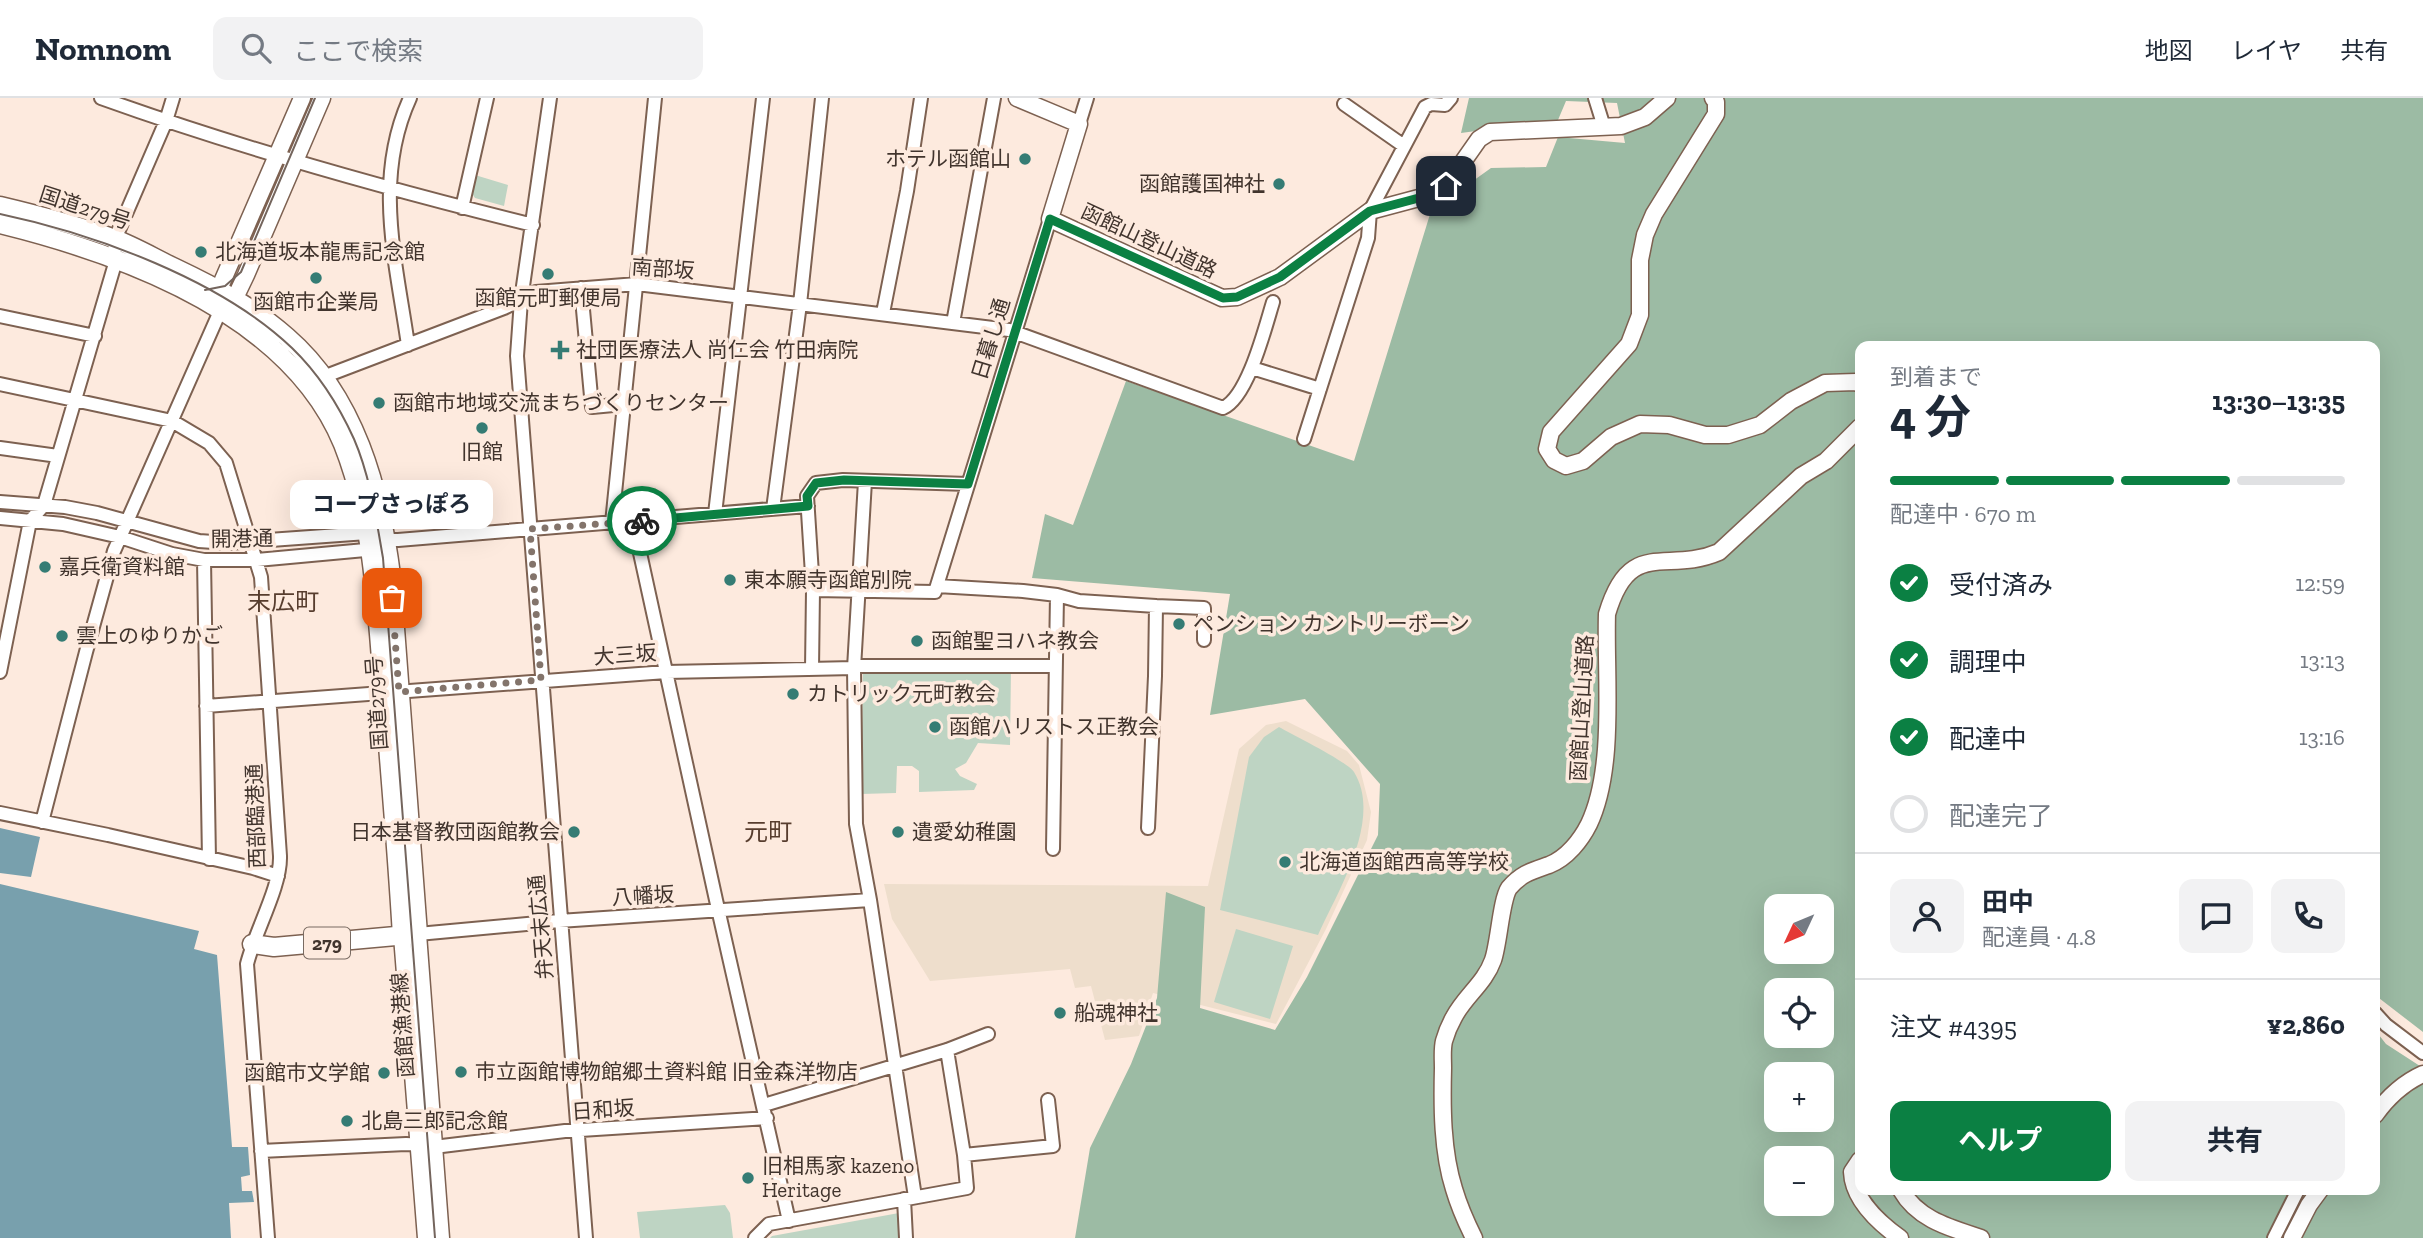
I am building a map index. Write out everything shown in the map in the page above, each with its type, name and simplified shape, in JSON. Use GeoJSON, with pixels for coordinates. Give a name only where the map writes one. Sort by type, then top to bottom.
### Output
{"type":"FeatureCollection","features":[{"type":"Feature","properties":{"kind":"highway","name":"国道279号"},"geometry":{"type":"LineString","coordinates":[[0,206],[115,239],[219,289],[228,304],[284,356],[322,405],[351,466],[369,542],[391,692]]}},
{"type":"Feature","properties":{"kind":"highway","name":"国道279号"},"geometry":{"type":"LineString","coordinates":[[0,224],[116,258],[228,304],[288,338],[323,377],[345,411],[362,449],[386,540],[391,692],[410,935]]}},
{"type":"Feature","properties":{"kind":"highway","name":"279"},"geometry":{"type":"LineString","coordinates":[[252,944],[274,947],[410,935]]}},
{"type":"Feature","properties":{"kind":"main road"},"geometry":{"type":"LineString","coordinates":[[1017,98],[1079,124]]}},
{"type":"Feature","properties":{"kind":"main road","name":"函館山登山道路"},"geometry":{"type":"LineString","coordinates":[[1050,219],[1223,298],[1237,297],[1280,277],[1370,211],[1430,195],[1446,186],[1479,139],[1490,132],[1621,126],[1645,117],[1667,98]]}},
{"type":"Feature","properties":{"kind":"main road"},"geometry":{"type":"LineString","coordinates":[[1713,98],[1716,102],[1716,114],[1654,214],[1645,235],[1640,260],[1640,315],[1629,344],[1552,432],[1547,449],[1554,460],[1566,466],[1583,461],[1611,437],[1640,424],[1669,425],[1705,435],[1728,435],[1760,425],[1799,396],[1825,383],[1855,382]]}},
{"type":"Feature","properties":{"kind":"main road"},"geometry":{"type":"LineString","coordinates":[[219,289],[278,157],[300,99]]}},
{"type":"Feature","properties":{"kind":"main road"},"geometry":{"type":"LineString","coordinates":[[228,304],[320,102]]}},
{"type":"Feature","properties":{"kind":"main road","name":"日暮し通"},"geometry":{"type":"LineString","coordinates":[[1050,219],[1079,124]]}},
{"type":"Feature","properties":{"kind":"main road","name":"函館山登山道路"},"geometry":{"type":"LineString","coordinates":[[1474,1238],[1453,1187],[1446,1149],[1443,1107],[1444,1042],[1454,1015],[1479,985],[1492,964],[1507,892],[1518,878],[1536,867],[1550,865],[1568,853],[1590,823],[1597,803],[1605,756],[1606,614],[1613,591],[1626,575],[1642,563],[1667,559],[1703,559],[1719,552],[1801,476],[1826,461],[1855,432]]}},
{"type":"Feature","properties":{"kind":"main road","name":"函館漁港線"},"geometry":{"type":"LineString","coordinates":[[410,935],[441,1238]]}},
{"type":"Feature","properties":{"kind":"main road"},"geometry":{"type":"LineString","coordinates":[[2380,1109],[2393,1093],[2423,1074]]}},
{"type":"Feature","properties":{"kind":"main road","name":"函館漁港線"},"geometry":{"type":"LineString","coordinates":[[426,1238],[431,1145]]}},
{"type":"Feature","properties":{"kind":"main road"},"geometry":{"type":"LineString","coordinates":[[1855,1168],[1852,1172],[1855,1189]]}},
{"type":"Feature","properties":{"kind":"main road"},"geometry":{"type":"LineString","coordinates":[[1858,1195],[1900,1238]]}},
{"type":"Feature","properties":{"kind":"main road"},"geometry":{"type":"LineString","coordinates":[[1904,1195],[1928,1219],[1981,1238]]}},
{"type":"Feature","properties":{"kind":"main road"},"geometry":{"type":"LineString","coordinates":[[2292,1238],[2316,1195]]}},
{"type":"Feature","properties":{"kind":"street"},"geometry":{"type":"LineString","coordinates":[[101,98],[278,157],[388,189],[533,225]]}},
{"type":"Feature","properties":{"kind":"street"},"geometry":{"type":"LineString","coordinates":[[0,672],[30,521],[44,505],[95,336],[116,258],[115,239],[166,121],[173,98]]}},
{"type":"Feature","properties":{"kind":"street"},"geometry":{"type":"LineString","coordinates":[[408,345],[390,223],[388,189],[398,125],[410,98]]}},
{"type":"Feature","properties":{"kind":"street"},"geometry":{"type":"LineString","coordinates":[[461,208],[487,98]]}},
{"type":"Feature","properties":{"kind":"street","name":"弁天末広通"},"geometry":{"type":"LineString","coordinates":[[550,98],[521,300],[517,356],[559,920],[586,1238]]}},
{"type":"Feature","properties":{"kind":"street"},"geometry":{"type":"LineString","coordinates":[[612,523],[655,98]]}},
{"type":"Feature","properties":{"kind":"street"},"geometry":{"type":"LineString","coordinates":[[715,514],[763,98]]}},
{"type":"Feature","properties":{"kind":"street"},"geometry":{"type":"LineString","coordinates":[[773,509],[800,304],[822,98]]}},
{"type":"Feature","properties":{"kind":"street"},"geometry":{"type":"LineString","coordinates":[[883,313],[907,191],[921,98]]}},
{"type":"Feature","properties":{"kind":"street"},"geometry":{"type":"LineString","coordinates":[[953,323],[994,98]]}},
{"type":"Feature","properties":{"kind":"street","name":"日暮し通"},"geometry":{"type":"LineString","coordinates":[[1079,124],[1087,98]]}},
{"type":"Feature","properties":{"kind":"street"},"geometry":{"type":"LineString","coordinates":[[1304,439],[1368,238],[1370,211],[1425,107],[1431,104],[1445,105],[1451,98]]}},
{"type":"Feature","properties":{"kind":"street"},"geometry":{"type":"LineString","coordinates":[[1595,98],[1604,127]]}},
{"type":"Feature","properties":{"kind":"street"},"geometry":{"type":"LineString","coordinates":[[300,99],[320,102]]}},
{"type":"Feature","properties":{"kind":"street"},"geometry":{"type":"LineString","coordinates":[[1344,104],[1404,146]]}},
{"type":"Feature","properties":{"kind":"street","name":"日暮し通"},"geometry":{"type":"LineString","coordinates":[[936,589],[1050,219]]}},
{"type":"Feature","properties":{"kind":"street","name":"南部坂"},"geometry":{"type":"LineString","coordinates":[[323,377],[536,292],[637,284],[1015,331],[1223,408],[1231,405],[1252,368]]}},
{"type":"Feature","properties":{"kind":"street"},"geometry":{"type":"LineString","coordinates":[[581,288],[592,407],[624,404]]}},
{"type":"Feature","properties":{"kind":"street"},"geometry":{"type":"LineString","coordinates":[[1273,302],[1252,368],[1320,389]]}},
{"type":"Feature","properties":{"kind":"street"},"geometry":{"type":"LineString","coordinates":[[42,822],[86,652],[120,537],[228,304]]}},
{"type":"Feature","properties":{"kind":"street"},"geometry":{"type":"LineString","coordinates":[[0,316],[95,336]]}},
{"type":"Feature","properties":{"kind":"street","name":"西部臨港通"},"geometry":{"type":"LineString","coordinates":[[0,384],[172,421],[201,437],[222,456],[230,471],[261,577],[280,868],[247,964],[268,1238]]}},
{"type":"Feature","properties":{"kind":"street"},"geometry":{"type":"LineString","coordinates":[[0,448],[58,456]]}},
{"type":"Feature","properties":{"kind":"street"},"geometry":{"type":"LineString","coordinates":[[812,669],[813,590],[807,496],[816,483],[844,480],[968,484]]}},
{"type":"Feature","properties":{"kind":"street"},"geometry":{"type":"LineString","coordinates":[[866,481],[854,667],[856,824],[895,1065],[910,1198],[906,1238]]}},
{"type":"Feature","properties":{"kind":"street","name":"開港通"},"geometry":{"type":"LineString","coordinates":[[0,502],[65,507],[199,541],[369,542],[376,549],[386,540]]}},
{"type":"Feature","properties":{"kind":"street"},"geometry":{"type":"LineString","coordinates":[[386,540],[808,506]]}},
{"type":"Feature","properties":{"kind":"street","name":"開港通"},"geometry":{"type":"LineString","coordinates":[[0,518],[63,524],[204,560],[257,560],[369,542]]}},
{"type":"Feature","properties":{"kind":"street"},"geometry":{"type":"LineString","coordinates":[[633,521],[789,1221]]}},
{"type":"Feature","properties":{"kind":"street"},"geometry":{"type":"LineString","coordinates":[[204,560],[209,859]]}},
{"type":"Feature","properties":{"kind":"street"},"geometry":{"type":"LineString","coordinates":[[813,590],[859,592],[936,589],[1057,594],[1079,601],[1204,608],[1204,640]]}},
{"type":"Feature","properties":{"kind":"street"},"geometry":{"type":"LineString","coordinates":[[1053,849],[1057,594]]}},
{"type":"Feature","properties":{"kind":"street"},"geometry":{"type":"LineString","coordinates":[[1148,828],[1155,698],[1156,606]]}},
{"type":"Feature","properties":{"kind":"street","name":"大三坂"},"geometry":{"type":"LineString","coordinates":[[205,706],[666,672],[1054,666]]}},
{"type":"Feature","properties":{"kind":"street"},"geometry":{"type":"LineString","coordinates":[[0,813],[278,876]]}},
{"type":"Feature","properties":{"kind":"street","name":"八幡坂"},"geometry":{"type":"LineString","coordinates":[[410,935],[559,920],[870,900]]}},
{"type":"Feature","properties":{"kind":"street"},"geometry":{"type":"LineString","coordinates":[[2380,1018],[2423,1053]]}},
{"type":"Feature","properties":{"kind":"street","name":"日和坂"},"geometry":{"type":"LineString","coordinates":[[261,1151],[431,1145],[766,1112],[988,1034]]}},
{"type":"Feature","properties":{"kind":"street"},"geometry":{"type":"LineString","coordinates":[[755,1238],[769,1224],[967,1188],[947,1050]]}},
{"type":"Feature","properties":{"kind":"street"},"geometry":{"type":"LineString","coordinates":[[964,1155],[1053,1146],[1048,1100]]}},
{"type":"Feature","properties":{"kind":"street"},"geometry":{"type":"LineString","coordinates":[[2274,1238],[2296,1195]]}},
{"type":"Feature","properties":{"kind":"shaded area","name":"北海道函館西高等学校"},"geometry":{"type":"Polygon","coordinates":[[[1286,721],[1347,751],[1359,765],[1371,812],[1367,840],[1326,929],[1276,1024],[1153,993],[1139,1036],[1105,1040],[1091,986],[1075,988],[1070,969],[930,981],[892,919],[884,884],[1208,886],[1239,749],[1266,725],[1286,721]]]}},
{"type":"Feature","properties":{"kind":"green space"},"geometry":{"type":"Polygon","coordinates":[[[1469,98],[2423,98],[2423,1032],[2380,999],[2380,341],[1855,341],[1855,1195],[2380,1195],[2380,1036],[2386,1044],[2423,1068],[2423,1238],[1075,1238],[1090,1148],[1131,1064],[1157,998],[1166,892],[1205,907],[1200,1008],[1275,1030],[1307,977],[1378,835],[1380,784],[1305,699],[1210,715],[1230,594],[1032,578],[1045,514],[1073,525],[1126,381],[1354,461],[1431,211],[1491,168],[1546,167],[1558,137],[1625,143],[1617,103],[1566,101],[1558,120],[1461,133],[1469,98]]]}},
{"type":"Feature","properties":{"kind":"green space"},"geometry":{"type":"Polygon","coordinates":[[[475,175],[508,185],[504,206],[475,198],[471,192],[475,175]]]}},
{"type":"Feature","properties":{"kind":"green space"},"geometry":{"type":"Polygon","coordinates":[[[1011,669],[1010,745],[978,743],[966,763],[955,769],[960,776],[977,784],[974,790],[919,792],[919,771],[912,766],[897,766],[896,793],[861,794],[863,671],[1011,669]]]}},
{"type":"Feature","properties":{"kind":"green space"},"geometry":{"type":"Polygon","coordinates":[[[1279,727],[1350,768],[1362,791],[1361,833],[1346,876],[1318,935],[1220,910],[1249,757],[1264,737],[1279,727]]]}},
{"type":"Feature","properties":{"kind":"green space"},"geometry":{"type":"Polygon","coordinates":[[[1236,929],[1293,946],[1270,1019],[1214,1002],[1236,929]]]}},
{"type":"Feature","properties":{"kind":"green space"},"geometry":{"type":"Polygon","coordinates":[[[725,1205],[730,1213],[733,1238],[640,1238],[637,1212],[725,1205]]]}},
{"type":"Feature","properties":{"kind":"green space"},"geometry":{"type":"Polygon","coordinates":[[[899,1213],[901,1238],[770,1238],[772,1236],[899,1213]]]}},
{"type":"Feature","properties":{"kind":"water"},"geometry":{"type":"Polygon","coordinates":[[[0,828],[40,837],[31,877],[0,873],[0,828]]]}},
{"type":"Feature","properties":{"kind":"water"},"geometry":{"type":"Polygon","coordinates":[[[0,884],[199,931],[194,949],[217,955],[232,1147],[248,1147],[250,1175],[241,1177],[242,1191],[252,1191],[254,1202],[229,1203],[231,1238],[0,1238],[0,884]]]}},
{"type":"Feature","properties":{"kind":"tram line"},"geometry":{"type":"LineString","coordinates":[[205,290],[225,286],[241,272],[315,98]]}},
{"type":"Feature","properties":{"kind":"tram line"},"geometry":{"type":"LineString","coordinates":[[0,214],[115,247],[155,263],[230,301],[263,324],[311,368],[342,414],[360,453],[383,558],[435,1238]]}},
{"type":"Feature","properties":{"kind":"way so far"},"geometry":{"type":"LineString","coordinates":[[392,598],[399,692],[541,680],[530,529],[642,521]]}},
{"type":"Feature","properties":{"kind":"place","name":"ホテル函館山"},"geometry":{"type":"Point","coordinates":[1025,159]}},
{"type":"Feature","properties":{"kind":"place","name":"函館護国神社"},"geometry":{"type":"Point","coordinates":[1279,184]}},
{"type":"Feature","properties":{"kind":"place","name":"北海道坂本龍馬記念館"},"geometry":{"type":"Point","coordinates":[201,252]}},
{"type":"Feature","properties":{"kind":"place","name":"函館元町郵便局"},"geometry":{"type":"Point","coordinates":[548,274]}},
{"type":"Feature","properties":{"kind":"place","name":"函館市企業局"},"geometry":{"type":"Point","coordinates":[316,278]}},
{"type":"Feature","properties":{"kind":"place","name":"社団医療法人 尚仁会 竹田病院"},"geometry":{"type":"Point","coordinates":[560,350]}},
{"type":"Feature","properties":{"kind":"place","name":"函館市地域交流まちづくりセンター"},"geometry":{"type":"Point","coordinates":[379,403]}},
{"type":"Feature","properties":{"kind":"place","name":"旧館"},"geometry":{"type":"Point","coordinates":[482,428]}},
{"type":"Feature","properties":{"kind":"place","name":"嘉兵衛資料館"},"geometry":{"type":"Point","coordinates":[45,567]}},
{"type":"Feature","properties":{"kind":"place","name":"東本願寺函館別院"},"geometry":{"type":"Point","coordinates":[730,580]}},
{"type":"Feature","properties":{"kind":"place","name":"コープさっぽろ"},"geometry":{"type":"Point","coordinates":[392,598]}},
{"type":"Feature","properties":{"kind":"place","name":"ペンション カントリーボーン"},"geometry":{"type":"Point","coordinates":[1179,624]}},
{"type":"Feature","properties":{"kind":"place","name":"雲上のゆりかご"},"geometry":{"type":"Point","coordinates":[62,636]}},
{"type":"Feature","properties":{"kind":"place","name":"函館聖ヨハネ教会"},"geometry":{"type":"Point","coordinates":[917,641]}},
{"type":"Feature","properties":{"kind":"place","name":"カトリック元町教会"},"geometry":{"type":"Point","coordinates":[793,694]}},
{"type":"Feature","properties":{"kind":"place","name":"函館ハリストス正教会"},"geometry":{"type":"Point","coordinates":[935,727]}},
{"type":"Feature","properties":{"kind":"place","name":"日本基督教団函館教会"},"geometry":{"type":"Point","coordinates":[574,832]}},
{"type":"Feature","properties":{"kind":"place","name":"遺愛幼稚園"},"geometry":{"type":"Point","coordinates":[898,832]}},
{"type":"Feature","properties":{"kind":"place","name":"北海道函館西高等学校"},"geometry":{"type":"Point","coordinates":[1285,862]}},
{"type":"Feature","properties":{"kind":"place","name":"船魂神社"},"geometry":{"type":"Point","coordinates":[1060,1013]}},
{"type":"Feature","properties":{"kind":"place","name":"市立函館博物館郷土資料館 旧金森洋物店"},"geometry":{"type":"Point","coordinates":[461,1072]}},
{"type":"Feature","properties":{"kind":"place","name":"函館市文学館"},"geometry":{"type":"Point","coordinates":[384,1073]}},
{"type":"Feature","properties":{"kind":"place","name":"北島三郎記念館"},"geometry":{"type":"Point","coordinates":[347,1121]}},
{"type":"Feature","properties":{"kind":"place","name":"旧相馬家 kazeno Heritage"},"geometry":{"type":"Point","coordinates":[748,1178]}},
{"type":"Feature","properties":{"kind":"district","name":"末広町"},"geometry":{"type":"Point","coordinates":[283,602]}},
{"type":"Feature","properties":{"kind":"district","name":"元町"},"geometry":{"type":"Point","coordinates":[768,832]}},
{"type":"Feature","properties":{"kind":"route"},"geometry":{"type":"LineString","coordinates":[[642,521],[808,506],[807,496],[816,483],[844,480],[968,484],[1050,219],[1223,298],[1237,297],[1295,268],[1370,211],[1430,195],[1446,186]]}}]}
